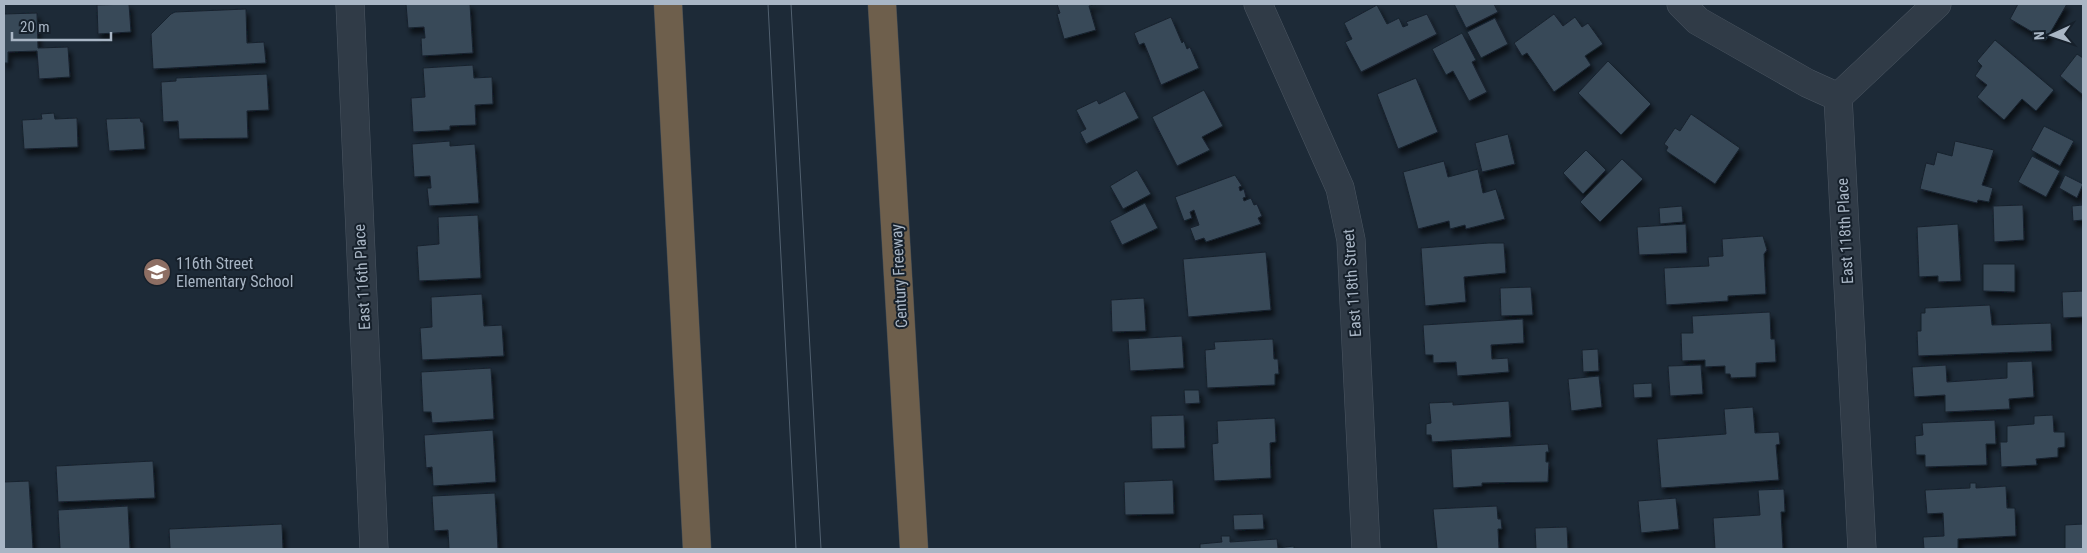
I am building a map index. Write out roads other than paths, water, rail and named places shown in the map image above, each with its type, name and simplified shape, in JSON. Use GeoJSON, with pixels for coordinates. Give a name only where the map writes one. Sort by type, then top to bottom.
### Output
{"type":"FeatureCollection","features":[{"type":"Feature","properties":{"kind":"highway"},"geometry":{"type":"LineString","coordinates":[[668,4],[697,549]]}},
{"type":"Feature","properties":{"kind":"highway","name":"Century Freeway"},"geometry":{"type":"LineString","coordinates":[[882,4],[914,549]]}},
{"type":"Feature","properties":{"kind":"street","name":"East 116th Place"},"geometry":{"type":"LineString","coordinates":[[350,4],[374,549]]}},
{"type":"Feature","properties":{"kind":"street","name":"East 118th Street"},"geometry":{"type":"LineString","coordinates":[[1258,4],[1340,188],[1351,240],[1366,549]]}},
{"type":"Feature","properties":{"kind":"street"},"geometry":{"type":"LineString","coordinates":[[1681,4],[1698,21],[1807,83],[1838,97],[1937,4]]}},
{"type":"Feature","properties":{"kind":"street","name":"East 118th Place"},"geometry":{"type":"LineString","coordinates":[[1838,97],[1862,549]]}},
{"type":"Feature","properties":{"kind":"tram line"},"geometry":{"type":"LineString","coordinates":[[768,4],[796,549]]}},
{"type":"Feature","properties":{"kind":"tram line"},"geometry":{"type":"LineString","coordinates":[[791,4],[821,549]]}},
{"type":"Feature","properties":{"kind":"place","name":"116th Street Elementary School"},"geometry":{"type":"Point","coordinates":[157,272]}}]}
